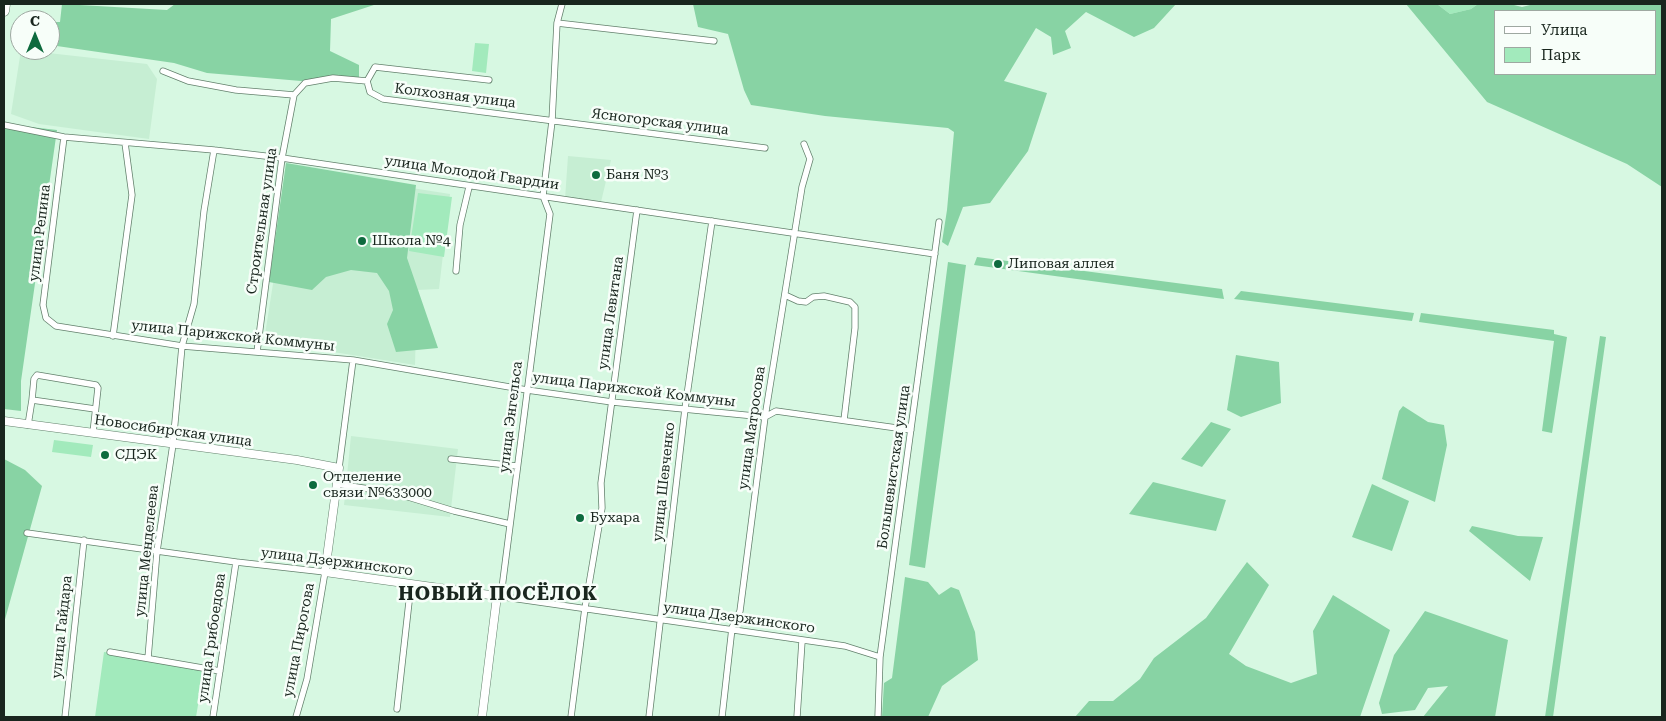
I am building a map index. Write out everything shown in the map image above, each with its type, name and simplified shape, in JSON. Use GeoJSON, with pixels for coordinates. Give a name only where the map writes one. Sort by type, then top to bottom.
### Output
{"type":"FeatureCollection","features":[{"type":"Feature","properties":{"kind":"highway"},"geometry":{"type":"LineString","coordinates":[[4,4],[4,11]]}},
{"type":"Feature","properties":{"kind":"street","name":"улица Энгельса"},"geometry":{"type":"LineString","coordinates":[[482,717],[497,596],[502,588],[550,214],[543,196],[552,121],[557,23],[562,4]]}},
{"type":"Feature","properties":{"kind":"street"},"geometry":{"type":"LineString","coordinates":[[557,23],[714,41]]}},
{"type":"Feature","properties":{"kind":"street"},"geometry":{"type":"LineString","coordinates":[[164,70],[188,81],[236,90],[294,95],[305,83],[333,78],[368,81],[375,67],[489,80]]}},
{"type":"Feature","properties":{"kind":"street","name":"Колхозная улица"},"geometry":{"type":"LineString","coordinates":[[368,81],[370,92],[383,99],[552,121]]}},
{"type":"Feature","properties":{"kind":"street","name":"Строительная улица"},"geometry":{"type":"LineString","coordinates":[[257,352],[282,158],[294,95]]}},
{"type":"Feature","properties":{"kind":"street","name":"Ясногорская улица"},"geometry":{"type":"LineString","coordinates":[[552,121],[765,148]]}},
{"type":"Feature","properties":{"kind":"street","name":"улица Молодой Гвардии"},"geometry":{"type":"LineString","coordinates":[[4,125],[64,137],[282,158],[935,254]]}},
{"type":"Feature","properties":{"kind":"street","name":"улица Репина"},"geometry":{"type":"LineString","coordinates":[[56,326],[46,318],[43,305],[64,137]]}},
{"type":"Feature","properties":{"kind":"street"},"geometry":{"type":"LineString","coordinates":[[113,336],[132,195],[125,143]]}},
{"type":"Feature","properties":{"kind":"street","name":"улица Матросова"},"geometry":{"type":"LineString","coordinates":[[722,717],[732,628],[740,612],[766,417],[805,172],[810,159],[804,144]]}},
{"type":"Feature","properties":{"kind":"street","name":"улица Менделеева"},"geometry":{"type":"LineString","coordinates":[[148,658],[157,551],[173,444],[182,346],[194,304],[202,229],[214,150]]}},
{"type":"Feature","properties":{"kind":"street"},"geometry":{"type":"LineString","coordinates":[[456,270],[460,225],[469,187]]}},
{"type":"Feature","properties":{"kind":"street","name":"улица Левитана"},"geometry":{"type":"LineString","coordinates":[[571,717],[585,608],[602,508],[601,483],[637,210]]}},
{"type":"Feature","properties":{"kind":"street","name":"улица Шевченко"},"geometry":{"type":"LineString","coordinates":[[649,717],[685,409],[712,221]]}},
{"type":"Feature","properties":{"kind":"street","name":"Большевистская улица"},"geometry":{"type":"LineString","coordinates":[[878,717],[880,657],[939,222]]}},
{"type":"Feature","properties":{"kind":"street"},"geometry":{"type":"LineString","coordinates":[[785,295],[798,301],[806,302],[814,297],[836,298],[850,302],[855,307],[855,328],[844,420]]}},
{"type":"Feature","properties":{"kind":"street","name":"улица Парижской Коммуны"},"geometry":{"type":"LineString","coordinates":[[56,326],[182,346],[353,360],[526,390],[612,402],[766,417],[776,411],[912,430]]}},
{"type":"Feature","properties":{"kind":"street","name":"улица Пирогова"},"geometry":{"type":"LineString","coordinates":[[296,717],[307,679],[325,572],[353,360]]}},
{"type":"Feature","properties":{"kind":"street"},"geometry":{"type":"LineString","coordinates":[[28,425],[34,379],[37,375],[93,383],[98,388],[93,433]]}},
{"type":"Feature","properties":{"kind":"street"},"geometry":{"type":"LineString","coordinates":[[32,400],[95,409]]}},
{"type":"Feature","properties":{"kind":"street","name":"Новосибирская улица"},"geometry":{"type":"LineString","coordinates":[[4,422],[339,468]]}},
{"type":"Feature","properties":{"kind":"street"},"geometry":{"type":"LineString","coordinates":[[451,459],[517,466]]}},
{"type":"Feature","properties":{"kind":"street"},"geometry":{"type":"LineString","coordinates":[[336,484],[395,493],[454,511],[510,524]]}},
{"type":"Feature","properties":{"kind":"street","name":"улица Дзержинского"},"geometry":{"type":"LineString","coordinates":[[27,533],[236,562],[325,572],[661,620],[732,628],[802,641],[845,646],[880,657]]}},
{"type":"Feature","properties":{"kind":"street","name":"улица Гайдара"},"geometry":{"type":"LineString","coordinates":[[65,717],[84,540]]}},
{"type":"Feature","properties":{"kind":"street","name":"улица Грибоедова"},"geometry":{"type":"LineString","coordinates":[[213,717],[236,562]]}},
{"type":"Feature","properties":{"kind":"street"},"geometry":{"type":"LineString","coordinates":[[396,709],[411,584]]}},
{"type":"Feature","properties":{"kind":"street"},"geometry":{"type":"LineString","coordinates":[[797,717],[802,641]]}},
{"type":"Feature","properties":{"kind":"street"},"geometry":{"type":"LineString","coordinates":[[110,652],[220,671]]}},
{"type":"Feature","properties":{"kind":"shaded area"},"geometry":{"type":"Polygon","coordinates":[[[60,54],[147,64],[157,79],[149,139],[39,124],[11,114],[19,60],[60,60],[60,54]]]}},
{"type":"Feature","properties":{"kind":"shaded area"},"geometry":{"type":"Polygon","coordinates":[[[568,156],[611,160],[601,202],[565,199],[568,156]]]}},
{"type":"Feature","properties":{"kind":"shaded area","name":"Школа №4"},"geometry":{"type":"Polygon","coordinates":[[[291,169],[450,194],[439,289],[417,290],[415,365],[264,341],[291,169]]]}},
{"type":"Feature","properties":{"kind":"shaded area"},"geometry":{"type":"Polygon","coordinates":[[[351,436],[458,449],[450,517],[344,505],[351,436]]]}},
{"type":"Feature","properties":{"kind":"green space"},"geometry":{"type":"Polygon","coordinates":[[[62,4],[167,10],[175,4],[377,4],[331,19],[330,51],[359,65],[359,81],[301,81],[207,73],[174,63],[60,46],[62,4]]]}},
{"type":"Feature","properties":{"kind":"green space"},"geometry":{"type":"Polygon","coordinates":[[[693,4],[1176,4],[1154,28],[1134,37],[1086,12],[1065,31],[1071,48],[1053,55],[1051,37],[1036,28],[1004,81],[1047,93],[1028,151],[990,203],[963,207],[948,246],[942,242],[947,210],[954,132],[948,128],[825,116],[751,105],[744,90],[728,34],[698,27],[693,4]]]}},
{"type":"Feature","properties":{"kind":"green space"},"geometry":{"type":"Polygon","coordinates":[[[1406,4],[1437,4],[1450,14],[1471,9],[1478,4],[1510,4],[1522,7],[1534,4],[1662,4],[1662,187],[1627,164],[1487,102],[1406,4]]]}},
{"type":"Feature","properties":{"kind":"green space"},"geometry":{"type":"Polygon","coordinates":[[[1437,4],[1478,4],[1471,9],[1450,14],[1437,4]]]}},
{"type":"Feature","properties":{"kind":"green space"},"geometry":{"type":"Polygon","coordinates":[[[475,43],[489,44],[486,73],[472,71],[475,43]]]}},
{"type":"Feature","properties":{"kind":"green space"},"geometry":{"type":"Polygon","coordinates":[[[4,124],[57,130],[21,381],[21,411],[4,409],[4,124]]]}},
{"type":"Feature","properties":{"kind":"green space"},"geometry":{"type":"Polygon","coordinates":[[[286,163],[416,185],[407,258],[438,348],[396,352],[387,324],[393,310],[389,291],[377,273],[351,270],[326,277],[312,290],[269,282],[286,163]]]}},
{"type":"Feature","properties":{"kind":"green space"},"geometry":{"type":"Polygon","coordinates":[[[418,193],[452,197],[444,257],[409,251],[418,193]]]}},
{"type":"Feature","properties":{"kind":"green space"},"geometry":{"type":"Polygon","coordinates":[[[977,257],[1222,289],[1224,299],[974,265],[977,257]]]}},
{"type":"Feature","properties":{"kind":"green space"},"geometry":{"type":"Polygon","coordinates":[[[948,262],[966,265],[925,568],[909,565],[948,262]]]}},
{"type":"Feature","properties":{"kind":"green space"},"geometry":{"type":"Polygon","coordinates":[[[1241,291],[1414,313],[1412,321],[1234,299],[1241,291]]]}},
{"type":"Feature","properties":{"kind":"green space"},"geometry":{"type":"Polygon","coordinates":[[[1421,313],[1554,330],[1554,334],[1567,337],[1552,433],[1542,431],[1554,341],[1419,322],[1421,313]]]}},
{"type":"Feature","properties":{"kind":"green space"},"geometry":{"type":"Polygon","coordinates":[[[1600,336],[1606,337],[1553,717],[1545,717],[1600,336]]]}},
{"type":"Feature","properties":{"kind":"green space"},"geometry":{"type":"Polygon","coordinates":[[[1236,355],[1279,362],[1281,403],[1241,417],[1227,410],[1236,355]]]}},
{"type":"Feature","properties":{"kind":"green space"},"geometry":{"type":"Polygon","coordinates":[[[1403,406],[1428,422],[1444,425],[1447,445],[1435,502],[1382,479],[1399,411],[1403,406]]]}},
{"type":"Feature","properties":{"kind":"green space"},"geometry":{"type":"Polygon","coordinates":[[[1211,422],[1231,429],[1202,467],[1181,459],[1211,422]]]}},
{"type":"Feature","properties":{"kind":"green space"},"geometry":{"type":"Polygon","coordinates":[[[54,440],[93,445],[91,457],[52,452],[54,440]]]}},
{"type":"Feature","properties":{"kind":"green space"},"geometry":{"type":"Polygon","coordinates":[[[4,459],[25,470],[42,486],[4,623],[4,459]]]}},
{"type":"Feature","properties":{"kind":"green space"},"geometry":{"type":"Polygon","coordinates":[[[1153,482],[1226,500],[1216,531],[1129,514],[1153,482]]]}},
{"type":"Feature","properties":{"kind":"green space"},"geometry":{"type":"Polygon","coordinates":[[[1372,484],[1409,501],[1392,551],[1352,537],[1372,484]]]}},
{"type":"Feature","properties":{"kind":"green space"},"geometry":{"type":"Polygon","coordinates":[[[1472,526],[1518,536],[1543,537],[1530,581],[1469,531],[1472,526]]]}},
{"type":"Feature","properties":{"kind":"green space"},"geometry":{"type":"Polygon","coordinates":[[[1247,562],[1269,585],[1229,654],[1246,666],[1291,683],[1317,674],[1313,631],[1333,595],[1390,630],[1360,717],[1075,717],[1089,701],[1113,701],[1140,679],[1154,658],[1206,618],[1247,562]]]}},
{"type":"Feature","properties":{"kind":"green space"},"geometry":{"type":"Polygon","coordinates":[[[905,577],[928,582],[939,595],[951,587],[959,590],[975,632],[978,660],[942,686],[928,717],[882,717],[884,683],[892,678],[905,577]]]}},
{"type":"Feature","properties":{"kind":"green space"},"geometry":{"type":"Polygon","coordinates":[[[1425,611],[1508,640],[1495,717],[1423,717],[1448,686],[1428,688],[1415,710],[1382,714],[1379,703],[1394,655],[1425,611]]]}},
{"type":"Feature","properties":{"kind":"green space"},"geometry":{"type":"Polygon","coordinates":[[[104,652],[204,669],[196,717],[95,717],[104,652]]]}},
{"type":"Feature","properties":{"kind":"place","name":"Баня №3"},"geometry":{"type":"Point","coordinates":[596,175]}},
{"type":"Feature","properties":{"kind":"place","name":"Школа №4"},"geometry":{"type":"Point","coordinates":[362,241]}},
{"type":"Feature","properties":{"kind":"place","name":"Липовая аллея"},"geometry":{"type":"Point","coordinates":[998,264]}},
{"type":"Feature","properties":{"kind":"place","name":"СДЭК"},"geometry":{"type":"Point","coordinates":[105,455]}},
{"type":"Feature","properties":{"kind":"place","name":"Отделение связи №633000"},"geometry":{"type":"Point","coordinates":[313,485]}},
{"type":"Feature","properties":{"kind":"place","name":"Бухара"},"geometry":{"type":"Point","coordinates":[580,518]}},
{"type":"Feature","properties":{"kind":"district","name":"НОВЫЙ ПОСЁЛОК"},"geometry":{"type":"Point","coordinates":[498,594]}}]}
